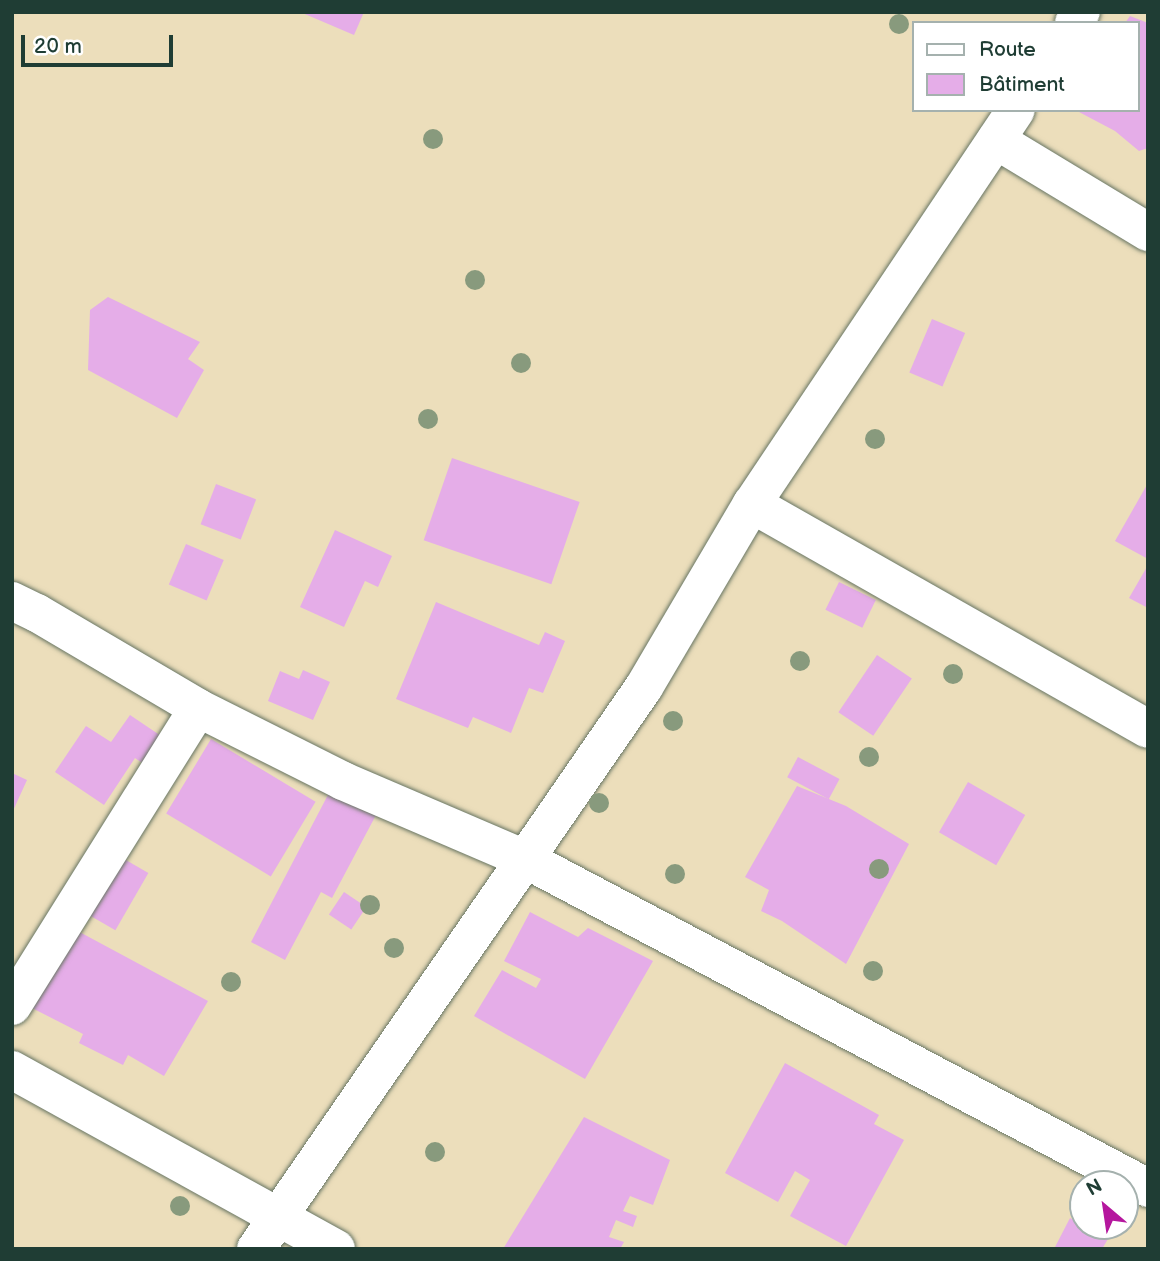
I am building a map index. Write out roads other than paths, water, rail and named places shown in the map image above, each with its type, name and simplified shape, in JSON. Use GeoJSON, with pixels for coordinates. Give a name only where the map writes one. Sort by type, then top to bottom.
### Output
{"type":"FeatureCollection","features":[{"type":"Feature","properties":{"kind":"street"},"geometry":{"type":"LineString","coordinates":[[256,1249],[523,858],[644,687],[752,503],[1006,125],[1148,232]]}},
{"type":"Feature","properties":{"kind":"street"},"geometry":{"type":"LineString","coordinates":[[752,503],[1148,729]]}},
{"type":"Feature","properties":{"kind":"street"},"geometry":{"type":"LineString","coordinates":[[12,601],[37,612],[198,708],[343,781],[523,858],[1148,1188]]}},
{"type":"Feature","properties":{"kind":"street"},"geometry":{"type":"LineString","coordinates":[[12,1006],[198,708]]}},
{"type":"Feature","properties":{"kind":"street"},"geometry":{"type":"LineString","coordinates":[[12,1070],[336,1249]]}}]}
